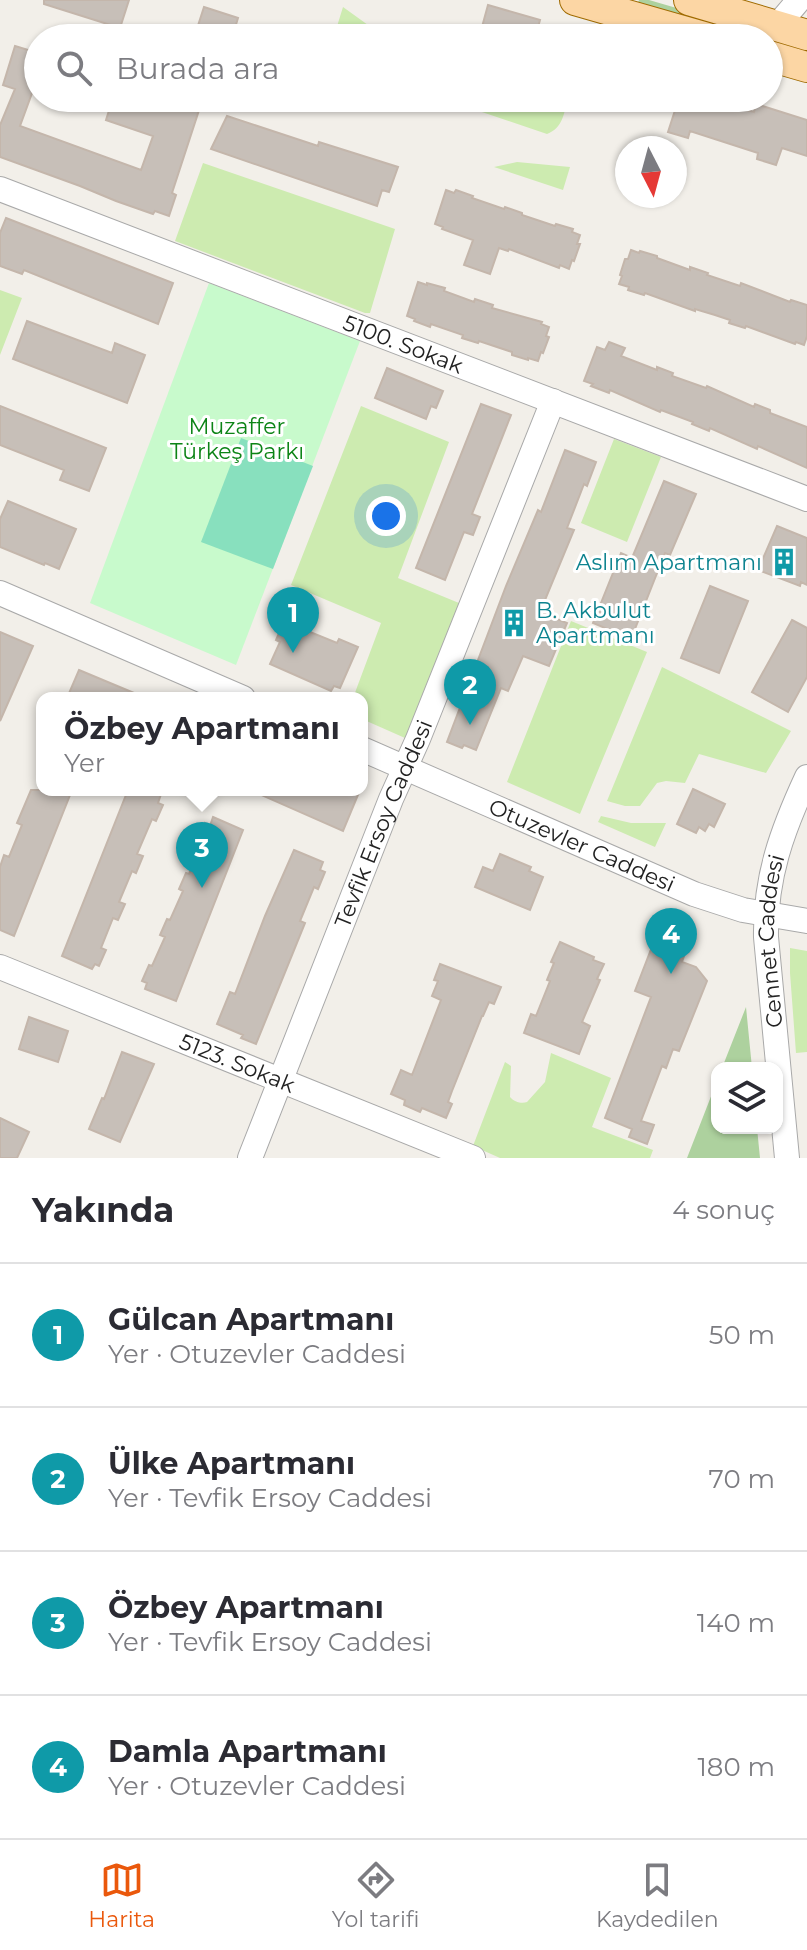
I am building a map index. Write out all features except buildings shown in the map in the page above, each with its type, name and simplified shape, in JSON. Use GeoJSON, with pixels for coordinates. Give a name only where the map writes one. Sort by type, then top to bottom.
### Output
{"type":"FeatureCollection","features":[{"type":"Feature","properties":{"kind":"main road"},"geometry":{"type":"LineString","coordinates":[[689,0],[770,24]]}},
{"type":"Feature","properties":{"kind":"main road"},"geometry":{"type":"LineString","coordinates":[[582,1],[660,24]]}},
{"type":"Feature","properties":{"kind":"main road"},"geometry":{"type":"LineString","coordinates":[[783,28],[807,35]]}},
{"type":"Feature","properties":{"kind":"main road"},"geometry":{"type":"LineString","coordinates":[[783,60],[807,67]]}},
{"type":"Feature","properties":{"kind":"street"},"geometry":{"type":"LineString","coordinates":[[779,24],[799,0]]}},
{"type":"Feature","properties":{"kind":"street","name":"5100. Sokak"},"geometry":{"type":"LineString","coordinates":[[0,189],[807,499]]}},
{"type":"Feature","properties":{"kind":"street","name":"Tevfik Ersoy Caddesi"},"geometry":{"type":"LineString","coordinates":[[250,1158],[553,401]]}},
{"type":"Feature","properties":{"kind":"street"},"geometry":{"type":"LineString","coordinates":[[0,593],[229,692]]}},
{"type":"Feature","properties":{"kind":"street","name":"Otuzevler Caddesi"},"geometry":{"type":"LineString","coordinates":[[368,752],[694,894],[766,915],[807,921]]}},
{"type":"Feature","properties":{"kind":"street","name":"Cennet Caddesi"},"geometry":{"type":"LineString","coordinates":[[787,1158],[766,915],[777,848],[807,777]]}},
{"type":"Feature","properties":{"kind":"street","name":"5123. Sokak"},"geometry":{"type":"LineString","coordinates":[[0,967],[473,1158]]}},
{"type":"Feature","properties":{"kind":"green space"},"geometry":{"type":"Polygon","coordinates":[[[639,0],[649,0],[731,24],[695,24],[636,7],[639,0]]]}},
{"type":"Feature","properties":{"kind":"green space"},"geometry":{"type":"Polygon","coordinates":[[[343,7],[367,24],[338,24],[343,7]]]}},
{"type":"Feature","properties":{"kind":"green space"},"geometry":{"type":"Polygon","coordinates":[[[783,39],[807,46],[807,57],[783,50],[783,39]]]}},
{"type":"Feature","properties":{"kind":"green space"},"geometry":{"type":"Polygon","coordinates":[[[482,112],[564,112],[560,124],[547,134],[482,112]]]}},
{"type":"Feature","properties":{"kind":"green space"},"geometry":{"type":"Polygon","coordinates":[[[517,162],[570,167],[563,190],[494,167],[517,162]]]}},
{"type":"Feature","properties":{"kind":"green space"},"geometry":{"type":"Polygon","coordinates":[[[203,163],[395,229],[370,313],[175,241],[203,163]]]}},
{"type":"Feature","properties":{"kind":"green space","name":"Muzaffer Türkeş Parkı"},"geometry":{"type":"Polygon","coordinates":[[[209,283],[360,341],[236,665],[90,603],[209,283]]]}},
{"type":"Feature","properties":{"kind":"green space"},"geometry":{"type":"Polygon","coordinates":[[[0,290],[22,298],[0,355],[0,290]]]}},
{"type":"Feature","properties":{"kind":"green space"},"geometry":{"type":"Polygon","coordinates":[[[361,406],[449,442],[398,578],[459,603],[405,738],[368,722],[368,692],[355,692],[381,623],[291,585],[361,406]]]}},
{"type":"Feature","properties":{"kind":"green space"},"geometry":{"type":"Polygon","coordinates":[[[241,438],[313,466],[273,569],[201,542],[241,438]]]}},
{"type":"Feature","properties":{"kind":"green space"},"geometry":{"type":"Polygon","coordinates":[[[614,439],[661,457],[627,542],[581,523],[614,439]]]}},
{"type":"Feature","properties":{"kind":"green space"},"geometry":{"type":"Polygon","coordinates":[[[571,621],[647,652],[580,814],[507,782],[571,621]]]}},
{"type":"Feature","properties":{"kind":"green space"},"geometry":{"type":"Polygon","coordinates":[[[662,667],[791,731],[766,773],[699,754],[685,783],[657,783],[640,806],[607,801],[662,667]]]}},
{"type":"Feature","properties":{"kind":"green space"},"geometry":{"type":"Polygon","coordinates":[[[601,816],[631,823],[666,823],[655,847],[598,822],[601,816]]]}},
{"type":"Feature","properties":{"kind":"green space"},"geometry":{"type":"Polygon","coordinates":[[[790,948],[807,951],[807,1052],[796,1053],[790,948]]]}},
{"type":"Feature","properties":{"kind":"green space"},"geometry":{"type":"Polygon","coordinates":[[[746,1007],[751,1062],[724,1062],[746,1007]]]}},
{"type":"Feature","properties":{"kind":"green space"},"geometry":{"type":"Polygon","coordinates":[[[551,1053],[611,1078],[592,1127],[653,1150],[650,1158],[500,1158],[473,1146],[505,1062],[511,1066],[510,1097],[525,1103],[545,1082],[551,1053]]]}},
{"type":"Feature","properties":{"kind":"green space"},"geometry":{"type":"Polygon","coordinates":[[[711,1096],[711,1134],[758,1134],[760,1158],[687,1158],[711,1096]]]}},
{"type":"Feature","properties":{"kind":"place","name":"Aslım Apartmanı"},"geometry":{"type":"Point","coordinates":[784,562]}},
{"type":"Feature","properties":{"kind":"place","name":"B. Akbulut Apartmanı"},"geometry":{"type":"Point","coordinates":[514,623]}},
{"type":"Feature","properties":{"kind":"place","name":"Gülcan Apartmanı"},"geometry":{"type":"Point","coordinates":[293,653]}},
{"type":"Feature","properties":{"kind":"place","name":"Ülke Apartmanı"},"geometry":{"type":"Point","coordinates":[470,725]}},
{"type":"Feature","properties":{"kind":"place","name":"Özbey Apartmanı"},"geometry":{"type":"Point","coordinates":[202,888]}},
{"type":"Feature","properties":{"kind":"place","name":"Damla Apartmanı"},"geometry":{"type":"Point","coordinates":[671,974]}}]}
